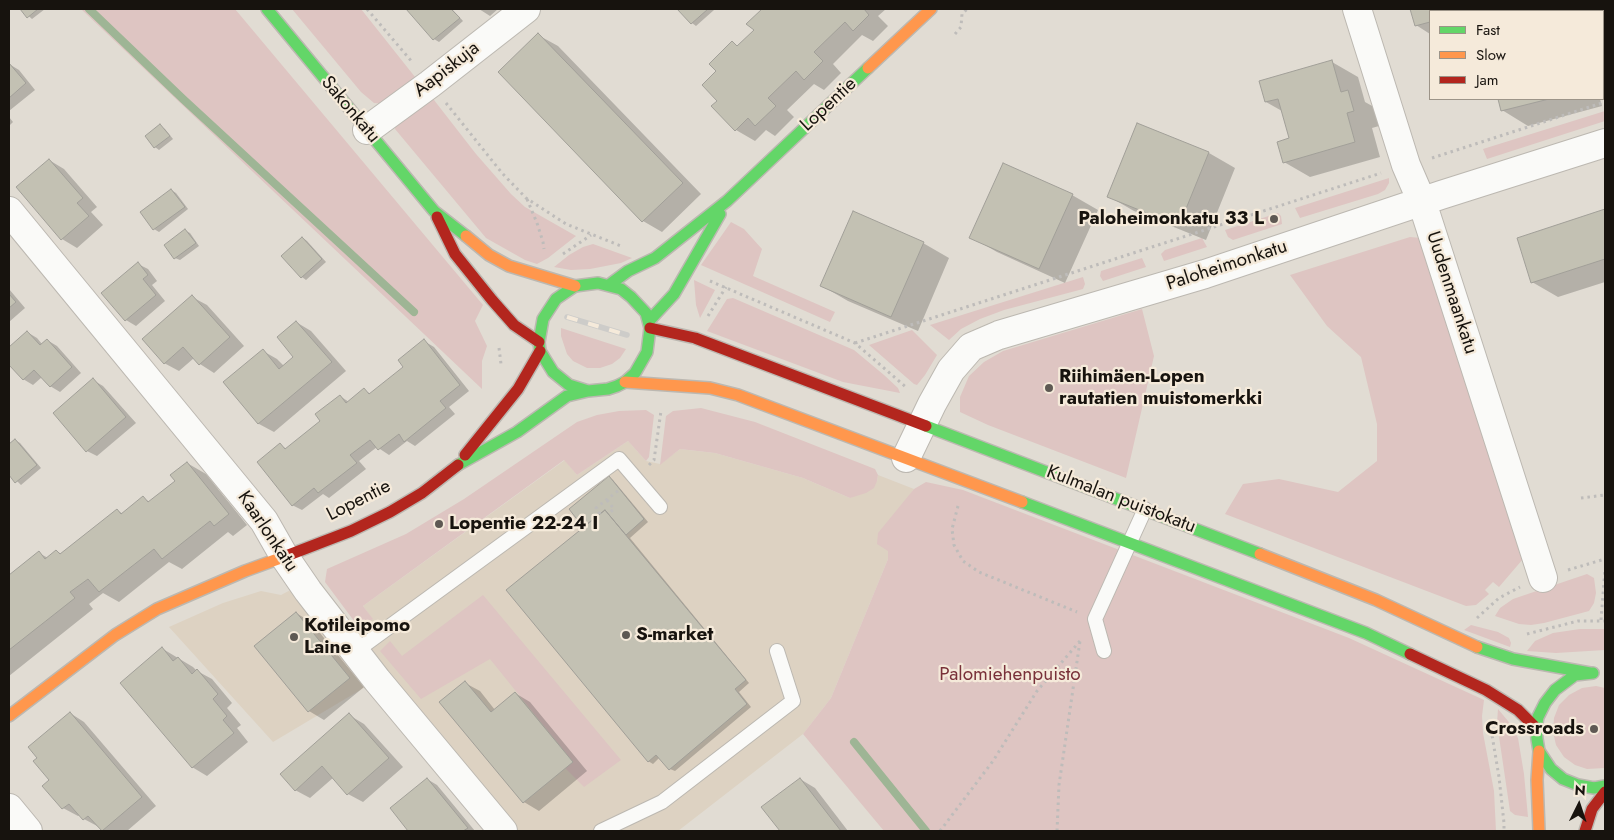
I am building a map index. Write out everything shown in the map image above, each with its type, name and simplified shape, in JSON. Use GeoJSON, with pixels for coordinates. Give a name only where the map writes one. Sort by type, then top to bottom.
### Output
{"type":"FeatureCollection","features":[{"type":"Feature","properties":{"kind":"street","name":"Sakonkatu"},"geometry":{"type":"LineString","coordinates":[[267,9],[434,211],[490,255],[509,266],[575,286]]}},
{"type":"Feature","properties":{"kind":"street","name":"Aapiskuja"},"geometry":{"type":"LineString","coordinates":[[367,130],[430,84],[526,9]]}},
{"type":"Feature","properties":{"kind":"street","name":"Lopentie"},"geometry":{"type":"LineString","coordinates":[[609,285],[628,271],[655,258],[727,202],[931,9]]}},
{"type":"Feature","properties":{"kind":"street","name":"Uudenmaankatu"},"geometry":{"type":"LineString","coordinates":[[1357,9],[1406,165],[1422,202],[1543,578]]}},
{"type":"Feature","properties":{"kind":"street","name":"Paloheimonkatu"},"geometry":{"type":"LineString","coordinates":[[906,458],[951,370],[971,348],[992,338],[1205,274],[1605,143]]}},
{"type":"Feature","properties":{"kind":"street","name":"Lopentie"},"geometry":{"type":"LineString","coordinates":[[650,325],[674,294],[727,202]]}},
{"type":"Feature","properties":{"kind":"street","name":"Kaarlonkatu"},"geometry":{"type":"LineString","coordinates":[[9,211],[264,521],[302,584],[377,680],[503,831]]}},
{"type":"Feature","properties":{"kind":"street","name":"Sakonkatu"},"geometry":{"type":"LineString","coordinates":[[434,211],[455,254],[514,325],[540,346]]}},
{"type":"Feature","properties":{"kind":"street"},"geometry":{"type":"LineString","coordinates":[[598,283],[609,285],[621,289],[640,305],[650,325],[647,352],[635,373],[625,382],[608,389],[578,389],[553,372],[540,346],[543,319],[556,299],[575,286],[598,283]]}},
{"type":"Feature","properties":{"kind":"street","name":"Kulmalan puistokatu"},"geometry":{"type":"LineString","coordinates":[[650,325],[700,339],[1145,509],[1376,600],[1481,649],[1513,659],[1590,673]]}},
{"type":"Feature","properties":{"kind":"street","name":"Lopentie"},"geometry":{"type":"LineString","coordinates":[[454,468],[518,389],[540,346]]}},
{"type":"Feature","properties":{"kind":"street","name":"Kulmalan puistokatu"},"geometry":{"type":"LineString","coordinates":[[625,382],[710,388],[738,395],[906,458],[1366,634],[1486,690],[1518,710],[1536,728]]}},
{"type":"Feature","properties":{"kind":"street","name":"Lopentie"},"geometry":{"type":"LineString","coordinates":[[9,716],[115,634],[157,609],[284,556],[350,531],[390,512],[422,492],[454,468],[517,432],[567,396],[588,390]]}},
{"type":"Feature","properties":{"kind":"street"},"geometry":{"type":"LineString","coordinates":[[1539,831],[1537,780],[1539,751],[1536,728],[1544,703],[1555,690],[1575,675],[1604,673]]}},
{"type":"Feature","properties":{"kind":"street"},"geometry":{"type":"LineString","coordinates":[[1539,751],[1551,769],[1563,779],[1578,785],[1594,788],[1605,786]]}},
{"type":"Feature","properties":{"kind":"street"},"geometry":{"type":"LineString","coordinates":[[1585,831],[1592,809],[1605,792]]}},
{"type":"Feature","properties":{"kind":"street"},"geometry":{"type":"LineString","coordinates":[[9,808],[28,831]]}},
{"type":"Feature","properties":{"kind":"lane"},"geometry":{"type":"LineString","coordinates":[[356,651],[619,459],[660,508]]}},
{"type":"Feature","properties":{"kind":"lane"},"geometry":{"type":"LineString","coordinates":[[1104,651],[1095,619],[1145,509]]}},
{"type":"Feature","properties":{"kind":"lane"},"geometry":{"type":"LineString","coordinates":[[601,831],[662,802],[793,701],[777,651]]}},
{"type":"Feature","properties":{"kind":"path"},"geometry":{"type":"LineString","coordinates":[[367,9],[502,173],[526,198],[566,224],[626,248]]}},
{"type":"Feature","properties":{"kind":"path"},"geometry":{"type":"LineString","coordinates":[[955,34],[961,27],[962,14],[967,9]]}},
{"type":"Feature","properties":{"kind":"path"},"geometry":{"type":"LineString","coordinates":[[854,343],[1605,102]]}},
{"type":"Feature","properties":{"kind":"path"},"geometry":{"type":"LineString","coordinates":[[526,198],[543,242],[546,265]]}},
{"type":"Feature","properties":{"kind":"path"},"geometry":{"type":"LineString","coordinates":[[535,274],[591,235]]}},
{"type":"Feature","properties":{"kind":"path"},"geometry":{"type":"LineString","coordinates":[[498,345],[501,354],[502,372]]}},
{"type":"Feature","properties":{"kind":"path"},"geometry":{"type":"LineString","coordinates":[[1581,498],[1605,495]]}},
{"type":"Feature","properties":{"kind":"path"},"geometry":{"type":"LineString","coordinates":[[607,500],[614,509],[608,514]]}},
{"type":"Feature","properties":{"kind":"path"},"geometry":{"type":"LineString","coordinates":[[940,831],[993,761],[1037,691],[1080,641],[1095,619],[979,572],[962,561],[954,545],[952,529],[960,501]]}},
{"type":"Feature","properties":{"kind":"path"},"geometry":{"type":"LineString","coordinates":[[1476,619],[1499,598],[1522,586],[1605,558]]}},
{"type":"Feature","properties":{"kind":"path"},"geometry":{"type":"LineString","coordinates":[[1601,620],[1605,569]]}},
{"type":"Feature","properties":{"kind":"path"},"geometry":{"type":"LineString","coordinates":[[1057,831],[1058,785],[1080,641]]}},
{"type":"Feature","properties":{"kind":"shaded area"},"geometry":{"type":"Polygon","coordinates":[[[628,441],[646,461],[660,464],[680,449],[715,453],[803,478],[850,498],[877,481],[878,475],[914,489],[905,502],[888,551],[888,559],[831,698],[803,734],[678,831],[503,831],[377,680],[273,742],[169,627],[223,603],[261,591],[281,595],[302,584],[345,638],[372,619],[363,606],[565,460],[577,475],[628,441]]]}},
{"type":"Feature","properties":{"kind":"green space"},"geometry":{"type":"Polygon","coordinates":[[[81,9],[235,9],[483,305],[475,321],[487,346],[482,361],[482,389],[81,9]]]}},
{"type":"Feature","properties":{"kind":"green space"},"geometry":{"type":"Polygon","coordinates":[[[292,9],[361,9],[419,82],[387,104],[374,103],[361,92],[292,9]]]}},
{"type":"Feature","properties":{"kind":"green space"},"geometry":{"type":"Polygon","coordinates":[[[426,97],[434,100],[476,154],[525,207],[576,236],[548,258],[537,264],[525,260],[486,238],[395,129],[396,122],[426,97]]]}},
{"type":"Feature","properties":{"kind":"green space"},"geometry":{"type":"Polygon","coordinates":[[[1605,111],[1605,121],[1487,159],[1483,149],[1605,111]]]}},
{"type":"Feature","properties":{"kind":"green space"},"geometry":{"type":"Polygon","coordinates":[[[1389,178],[1389,183],[1385,190],[1378,194],[1300,218],[1295,208],[1389,178]]]}},
{"type":"Feature","properties":{"kind":"green space"},"geometry":{"type":"Polygon","coordinates":[[[1278,213],[1281,216],[1282,224],[1233,240],[1228,237],[1225,230],[1278,213]]]}},
{"type":"Feature","properties":{"kind":"green space"},"geometry":{"type":"Polygon","coordinates":[[[731,222],[744,229],[762,249],[753,276],[835,312],[830,322],[701,265],[731,222]]]}},
{"type":"Feature","properties":{"kind":"green space"},"geometry":{"type":"Polygon","coordinates":[[[1410,237],[1421,238],[1523,559],[1499,587],[1493,582],[1485,590],[1489,594],[1476,605],[1466,606],[1225,514],[1243,484],[1279,479],[1338,492],[1377,461],[1377,424],[1361,357],[1327,326],[1290,275],[1410,237]]]}},
{"type":"Feature","properties":{"kind":"green space"},"geometry":{"type":"Polygon","coordinates":[[[1202,238],[1207,247],[1164,261],[1161,254],[1165,250],[1202,238]]]}},
{"type":"Feature","properties":{"kind":"green space"},"geometry":{"type":"Polygon","coordinates":[[[593,244],[632,258],[621,263],[590,269],[571,270],[554,267],[569,255],[593,244]]]}},
{"type":"Feature","properties":{"kind":"green space"},"geometry":{"type":"Polygon","coordinates":[[[1142,258],[1146,267],[1103,281],[1100,276],[1101,271],[1142,258]]]}},
{"type":"Feature","properties":{"kind":"green space"},"geometry":{"type":"Polygon","coordinates":[[[1083,277],[1085,284],[1083,289],[1004,310],[980,319],[961,329],[949,340],[930,325],[1083,277]]]}},
{"type":"Feature","properties":{"kind":"green space"},"geometry":{"type":"Polygon","coordinates":[[[694,280],[715,290],[700,318],[696,305],[694,280]]]}},
{"type":"Feature","properties":{"kind":"green space"},"geometry":{"type":"Polygon","coordinates":[[[733,298],[854,350],[898,388],[900,393],[843,382],[707,331],[727,299],[733,298]]]}},
{"type":"Feature","properties":{"kind":"green space"},"geometry":{"type":"Polygon","coordinates":[[[1142,309],[1154,356],[1126,478],[988,425],[960,412],[960,397],[969,376],[984,362],[1003,351],[1142,309]]]}},
{"type":"Feature","properties":{"kind":"green space"},"geometry":{"type":"Polygon","coordinates":[[[561,328],[626,349],[620,358],[612,364],[600,368],[587,368],[573,361],[567,354],[561,336],[561,328]]]}},
{"type":"Feature","properties":{"kind":"green space"},"geometry":{"type":"Polygon","coordinates":[[[912,330],[937,355],[917,385],[869,345],[912,330]]]}},
{"type":"Feature","properties":{"kind":"green space"},"geometry":{"type":"Polygon","coordinates":[[[701,408],[755,422],[875,469],[878,475],[874,488],[866,493],[850,498],[803,478],[715,453],[680,449],[660,465],[666,416],[673,411],[701,408]]]}},
{"type":"Feature","properties":{"kind":"green space"},"geometry":{"type":"Polygon","coordinates":[[[646,410],[654,415],[649,457],[646,461],[628,441],[577,475],[564,460],[363,606],[373,619],[361,627],[357,625],[325,582],[327,569],[406,534],[464,499],[577,422],[597,415],[619,411],[646,410]]]}},
{"type":"Feature","properties":{"kind":"green space","name":"Palomiehenpuisto"},"geometry":{"type":"Polygon","coordinates":[[[926,482],[963,490],[1349,638],[1484,700],[1482,716],[1483,733],[1494,791],[1496,831],[884,831],[803,734],[831,698],[888,559],[888,551],[877,544],[878,533],[914,489],[926,482]]]}},
{"type":"Feature","properties":{"kind":"green space"},"geometry":{"type":"Polygon","coordinates":[[[1587,574],[1594,578],[1596,593],[1594,603],[1589,611],[1531,625],[1519,624],[1495,616],[1500,608],[1513,599],[1587,574]]]}},
{"type":"Feature","properties":{"kind":"green space"},"geometry":{"type":"Polygon","coordinates":[[[483,595],[621,760],[584,787],[565,768],[573,762],[490,659],[421,699],[380,651],[390,641],[402,656],[483,595]]]}},
{"type":"Feature","properties":{"kind":"green space"},"geometry":{"type":"Polygon","coordinates":[[[1471,625],[1498,632],[1509,638],[1510,647],[1464,630],[1471,625]]]}},
{"type":"Feature","properties":{"kind":"green space"},"geometry":{"type":"Polygon","coordinates":[[[1580,629],[1605,629],[1605,650],[1556,653],[1527,651],[1535,641],[1553,633],[1580,629]]]}},
{"type":"Feature","properties":{"kind":"green space"},"geometry":{"type":"Polygon","coordinates":[[[1596,686],[1605,688],[1605,768],[1587,769],[1575,765],[1564,757],[1556,745],[1553,732],[1554,718],[1559,705],[1569,695],[1582,688],[1596,686]]]}},
{"type":"Feature","properties":{"kind":"green space"},"geometry":{"type":"Polygon","coordinates":[[[1498,709],[1518,738],[1528,817],[1515,815],[1510,811],[1497,723],[1498,709]]]}},
{"type":"Feature","properties":{"kind":"building"},"geometry":{"type":"Polygon","coordinates":[[[20,9],[38,9],[27,18],[20,9]]]}},
{"type":"Feature","properties":{"kind":"building"},"geometry":{"type":"Polygon","coordinates":[[[406,9],[451,9],[460,18],[433,40],[406,9]]]}},
{"type":"Feature","properties":{"kind":"building"},"geometry":{"type":"Polygon","coordinates":[[[677,9],[708,9],[691,24],[677,9]]]}},
{"type":"Feature","properties":{"kind":"building"},"geometry":{"type":"Polygon","coordinates":[[[762,9],[864,9],[869,15],[853,31],[845,22],[814,52],[823,61],[804,80],[796,71],[768,98],[776,106],[755,126],[748,118],[735,131],[711,106],[717,101],[702,85],[716,71],[709,64],[732,41],[737,46],[754,30],[746,24],[762,9]]]}},
{"type":"Feature","properties":{"kind":"building"},"geometry":{"type":"Polygon","coordinates":[[[1410,9],[1479,9],[1429,10],[1429,22],[1415,26],[1410,9]]]}},
{"type":"Feature","properties":{"kind":"building"},"geometry":{"type":"Polygon","coordinates":[[[538,33],[683,183],[642,222],[498,72],[538,33]]]}},
{"type":"Feature","properties":{"kind":"building"},"geometry":{"type":"Polygon","coordinates":[[[1332,60],[1341,92],[1348,90],[1354,111],[1347,113],[1355,142],[1283,163],[1277,142],[1289,138],[1278,99],[1265,102],[1259,81],[1332,60]]]}},
{"type":"Feature","properties":{"kind":"building"},"geometry":{"type":"Polygon","coordinates":[[[9,63],[26,83],[9,98],[9,63]]]}},
{"type":"Feature","properties":{"kind":"building"},"geometry":{"type":"Polygon","coordinates":[[[1498,100],[1545,100],[1501,111],[1498,100]]]}},
{"type":"Feature","properties":{"kind":"building"},"geometry":{"type":"Polygon","coordinates":[[[1137,123],[1209,152],[1179,226],[1107,197],[1137,123]]]}},
{"type":"Feature","properties":{"kind":"building"},"geometry":{"type":"Polygon","coordinates":[[[160,124],[170,136],[154,148],[145,136],[160,124]]]}},
{"type":"Feature","properties":{"kind":"building"},"geometry":{"type":"Polygon","coordinates":[[[49,159],[83,198],[77,203],[89,216],[61,240],[16,187],[49,159]]]}},
{"type":"Feature","properties":{"kind":"building"},"geometry":{"type":"Polygon","coordinates":[[[1003,163],[1073,194],[1039,269],[969,238],[1003,163]]]}},
{"type":"Feature","properties":{"kind":"building"},"geometry":{"type":"Polygon","coordinates":[[[171,189],[185,207],[153,230],[140,212],[171,189]]]}},
{"type":"Feature","properties":{"kind":"building"},"geometry":{"type":"Polygon","coordinates":[[[1605,209],[1605,259],[1531,283],[1517,238],[1605,209]]]}},
{"type":"Feature","properties":{"kind":"building"},"geometry":{"type":"Polygon","coordinates":[[[853,211],[924,242],[891,317],[820,286],[853,211]]]}},
{"type":"Feature","properties":{"kind":"building"},"geometry":{"type":"Polygon","coordinates":[[[185,229],[196,243],[174,259],[164,245],[185,229]]]}},
{"type":"Feature","properties":{"kind":"building"},"geometry":{"type":"Polygon","coordinates":[[[302,237],[322,259],[301,278],[281,256],[302,237]]]}},
{"type":"Feature","properties":{"kind":"building"},"geometry":{"type":"Polygon","coordinates":[[[138,262],[148,275],[143,279],[156,295],[125,321],[101,293],[138,262]]]}},
{"type":"Feature","properties":{"kind":"building"},"geometry":{"type":"Polygon","coordinates":[[[9,294],[16,302],[9,308],[9,294]]]}},
{"type":"Feature","properties":{"kind":"building"},"geometry":{"type":"Polygon","coordinates":[[[192,295],[230,337],[199,365],[183,347],[164,364],[142,339],[192,295]]]}},
{"type":"Feature","properties":{"kind":"building"},"geometry":{"type":"Polygon","coordinates":[[[296,321],[332,362],[258,424],[223,382],[263,349],[279,369],[293,357],[277,337],[296,321]]]}},
{"type":"Feature","properties":{"kind":"building"},"geometry":{"type":"Polygon","coordinates":[[[27,331],[40,345],[47,339],[72,367],[50,387],[34,370],[23,380],[9,365],[9,347],[27,331]]]}},
{"type":"Feature","properties":{"kind":"building"},"geometry":{"type":"Polygon","coordinates":[[[424,339],[460,385],[440,401],[446,408],[404,442],[399,434],[378,450],[370,440],[350,455],[357,463],[318,493],[314,488],[292,506],[257,462],[280,443],[285,449],[320,421],[315,414],[340,395],[346,403],[364,388],[369,394],[403,367],[398,360],[424,339]]]}},
{"type":"Feature","properties":{"kind":"building"},"geometry":{"type":"Polygon","coordinates":[[[93,378],[126,417],[86,452],[53,413],[93,378]]]}},
{"type":"Feature","properties":{"kind":"building"},"geometry":{"type":"Polygon","coordinates":[[[15,439],[37,465],[15,483],[9,475],[9,444],[15,439]]]}},
{"type":"Feature","properties":{"kind":"building"},"geometry":{"type":"Polygon","coordinates":[[[187,462],[229,514],[214,526],[210,521],[162,559],[154,549],[99,592],[88,579],[70,592],[75,598],[9,650],[9,575],[39,551],[45,559],[56,550],[60,554],[117,509],[121,514],[143,496],[148,502],[175,481],[170,475],[187,462]]]}},
{"type":"Feature","properties":{"kind":"building"},"geometry":{"type":"Polygon","coordinates":[[[609,476],[644,519],[626,535],[605,510],[583,527],[569,509],[609,476]]]}},
{"type":"Feature","properties":{"kind":"building","name":"S-market"},"geometry":{"type":"Polygon","coordinates":[[[605,510],[746,680],[735,689],[747,704],[669,770],[656,755],[648,762],[506,590],[605,510]]]}},
{"type":"Feature","properties":{"kind":"building"},"geometry":{"type":"Polygon","coordinates":[[[296,612],[350,678],[308,712],[254,646],[296,612]]]}},
{"type":"Feature","properties":{"kind":"building"},"geometry":{"type":"Polygon","coordinates":[[[162,647],[173,661],[178,657],[192,674],[197,669],[218,694],[213,699],[227,716],[223,720],[234,733],[192,768],[120,683],[162,647]]]}},
{"type":"Feature","properties":{"kind":"building"},"geometry":{"type":"Polygon","coordinates":[[[465,681],[491,712],[515,692],[573,762],[523,803],[439,702],[465,681]]]}},
{"type":"Feature","properties":{"kind":"building"},"geometry":{"type":"Polygon","coordinates":[[[70,712],[142,797],[102,831],[88,816],[83,820],[69,804],[62,809],[42,786],[49,780],[33,761],[37,758],[28,747],[70,712]]]}},
{"type":"Feature","properties":{"kind":"building"},"geometry":{"type":"Polygon","coordinates":[[[349,713],[389,758],[347,795],[322,766],[295,791],[280,774],[349,713]]]}},
{"type":"Feature","properties":{"kind":"building"},"geometry":{"type":"Polygon","coordinates":[[[427,778],[468,828],[463,831],[408,831],[390,808],[427,778]]]}},
{"type":"Feature","properties":{"kind":"building"},"geometry":{"type":"Polygon","coordinates":[[[800,778],[841,831],[780,831],[761,807],[800,778]]]}},
{"type":"Feature","properties":{"kind":"waterway"},"geometry":{"type":"LineString","coordinates":[[89,9],[183,99],[414,312]]}},
{"type":"Feature","properties":{"kind":"waterway"},"geometry":{"type":"LineString","coordinates":[[854,742],[926,831]]}},
{"type":"Feature","properties":{"kind":"railway"},"geometry":{"type":"LineString","coordinates":[[567,317],[627,335]]}},
{"type":"Feature","properties":{"kind":"traffic: fast"},"geometry":{"type":"LineString","coordinates":[[267,9],[434,211],[466,236]]}},
{"type":"Feature","properties":{"kind":"traffic: fast"},"geometry":{"type":"LineString","coordinates":[[609,285],[628,271],[655,258],[727,201],[868,68]]}},
{"type":"Feature","properties":{"kind":"traffic: fast"},"geometry":{"type":"LineString","coordinates":[[649,321],[674,294],[720,214]]}},
{"type":"Feature","properties":{"kind":"traffic: fast"},"geometry":{"type":"LineString","coordinates":[[598,283],[621,289],[631,297],[646,313],[650,328],[647,352],[635,373],[617,386],[588,391],[569,385],[553,372],[540,351],[539,342],[543,319],[556,299],[575,286],[598,283]]}},
{"type":"Feature","properties":{"kind":"traffic: fast"},"geometry":{"type":"LineString","coordinates":[[458,465],[517,432],[567,396],[588,391]]}},
{"type":"Feature","properties":{"kind":"traffic: fast"},"geometry":{"type":"LineString","coordinates":[[926,426],[1260,554]]}},
{"type":"Feature","properties":{"kind":"traffic: fast"},"geometry":{"type":"LineString","coordinates":[[1022,502],[1366,633],[1410,654]]}},
{"type":"Feature","properties":{"kind":"traffic: fast"},"geometry":{"type":"LineString","coordinates":[[1477,647],[1513,659],[1590,673]]}},
{"type":"Feature","properties":{"kind":"traffic: fast"},"geometry":{"type":"LineString","coordinates":[[1593,673],[1575,675],[1555,690],[1545,703],[1538,717],[1537,739],[1539,751],[1551,769],[1563,779],[1578,785],[1594,788],[1605,786]]}},
{"type":"Feature","properties":{"kind":"traffic: slow"},"geometry":{"type":"LineString","coordinates":[[868,68],[931,9]]}},
{"type":"Feature","properties":{"kind":"traffic: slow"},"geometry":{"type":"LineString","coordinates":[[466,236],[489,255],[509,266],[575,286]]}},
{"type":"Feature","properties":{"kind":"traffic: slow"},"geometry":{"type":"LineString","coordinates":[[625,382],[710,388],[738,395],[1022,502]]}},
{"type":"Feature","properties":{"kind":"traffic: slow"},"geometry":{"type":"LineString","coordinates":[[1260,554],[1376,600],[1477,647]]}},
{"type":"Feature","properties":{"kind":"traffic: slow"},"geometry":{"type":"LineString","coordinates":[[9,716],[115,635],[157,609],[245,571],[286,556]]}},
{"type":"Feature","properties":{"kind":"traffic: slow"},"geometry":{"type":"LineString","coordinates":[[1539,751],[1537,780],[1539,831]]}},
{"type":"Feature","properties":{"kind":"traffic: jam"},"geometry":{"type":"LineString","coordinates":[[437,217],[455,254],[492,300],[514,325],[539,342]]}},
{"type":"Feature","properties":{"kind":"traffic: jam"},"geometry":{"type":"LineString","coordinates":[[650,328],[695,338],[926,426]]}},
{"type":"Feature","properties":{"kind":"traffic: jam"},"geometry":{"type":"LineString","coordinates":[[465,455],[518,389],[540,351]]}},
{"type":"Feature","properties":{"kind":"traffic: jam"},"geometry":{"type":"LineString","coordinates":[[286,556],[351,531],[390,512],[422,493],[458,465]]}},
{"type":"Feature","properties":{"kind":"traffic: jam"},"geometry":{"type":"LineString","coordinates":[[1410,654],[1486,690],[1518,710],[1536,728]]}},
{"type":"Feature","properties":{"kind":"traffic: jam"},"geometry":{"type":"LineString","coordinates":[[1585,831],[1592,809],[1605,792]]}},
{"type":"Feature","properties":{"kind":"place","name":"Paloheimonkatu 33 L"},"geometry":{"type":"Point","coordinates":[1274,219]}},
{"type":"Feature","properties":{"kind":"place","name":"Riihimäen-Lopen rautatien muistomerkki"},"geometry":{"type":"Point","coordinates":[1049,388]}},
{"type":"Feature","properties":{"kind":"place","name":"Lopentie 22-24 I"},"geometry":{"type":"Point","coordinates":[439,524]}},
{"type":"Feature","properties":{"kind":"place","name":"S-market"},"geometry":{"type":"Point","coordinates":[626,635]}},
{"type":"Feature","properties":{"kind":"place","name":"Kotileipomo Laine"},"geometry":{"type":"Point","coordinates":[294,637]}},
{"type":"Feature","properties":{"kind":"place","name":"Crossroads"},"geometry":{"type":"Point","coordinates":[1594,729]}}]}
